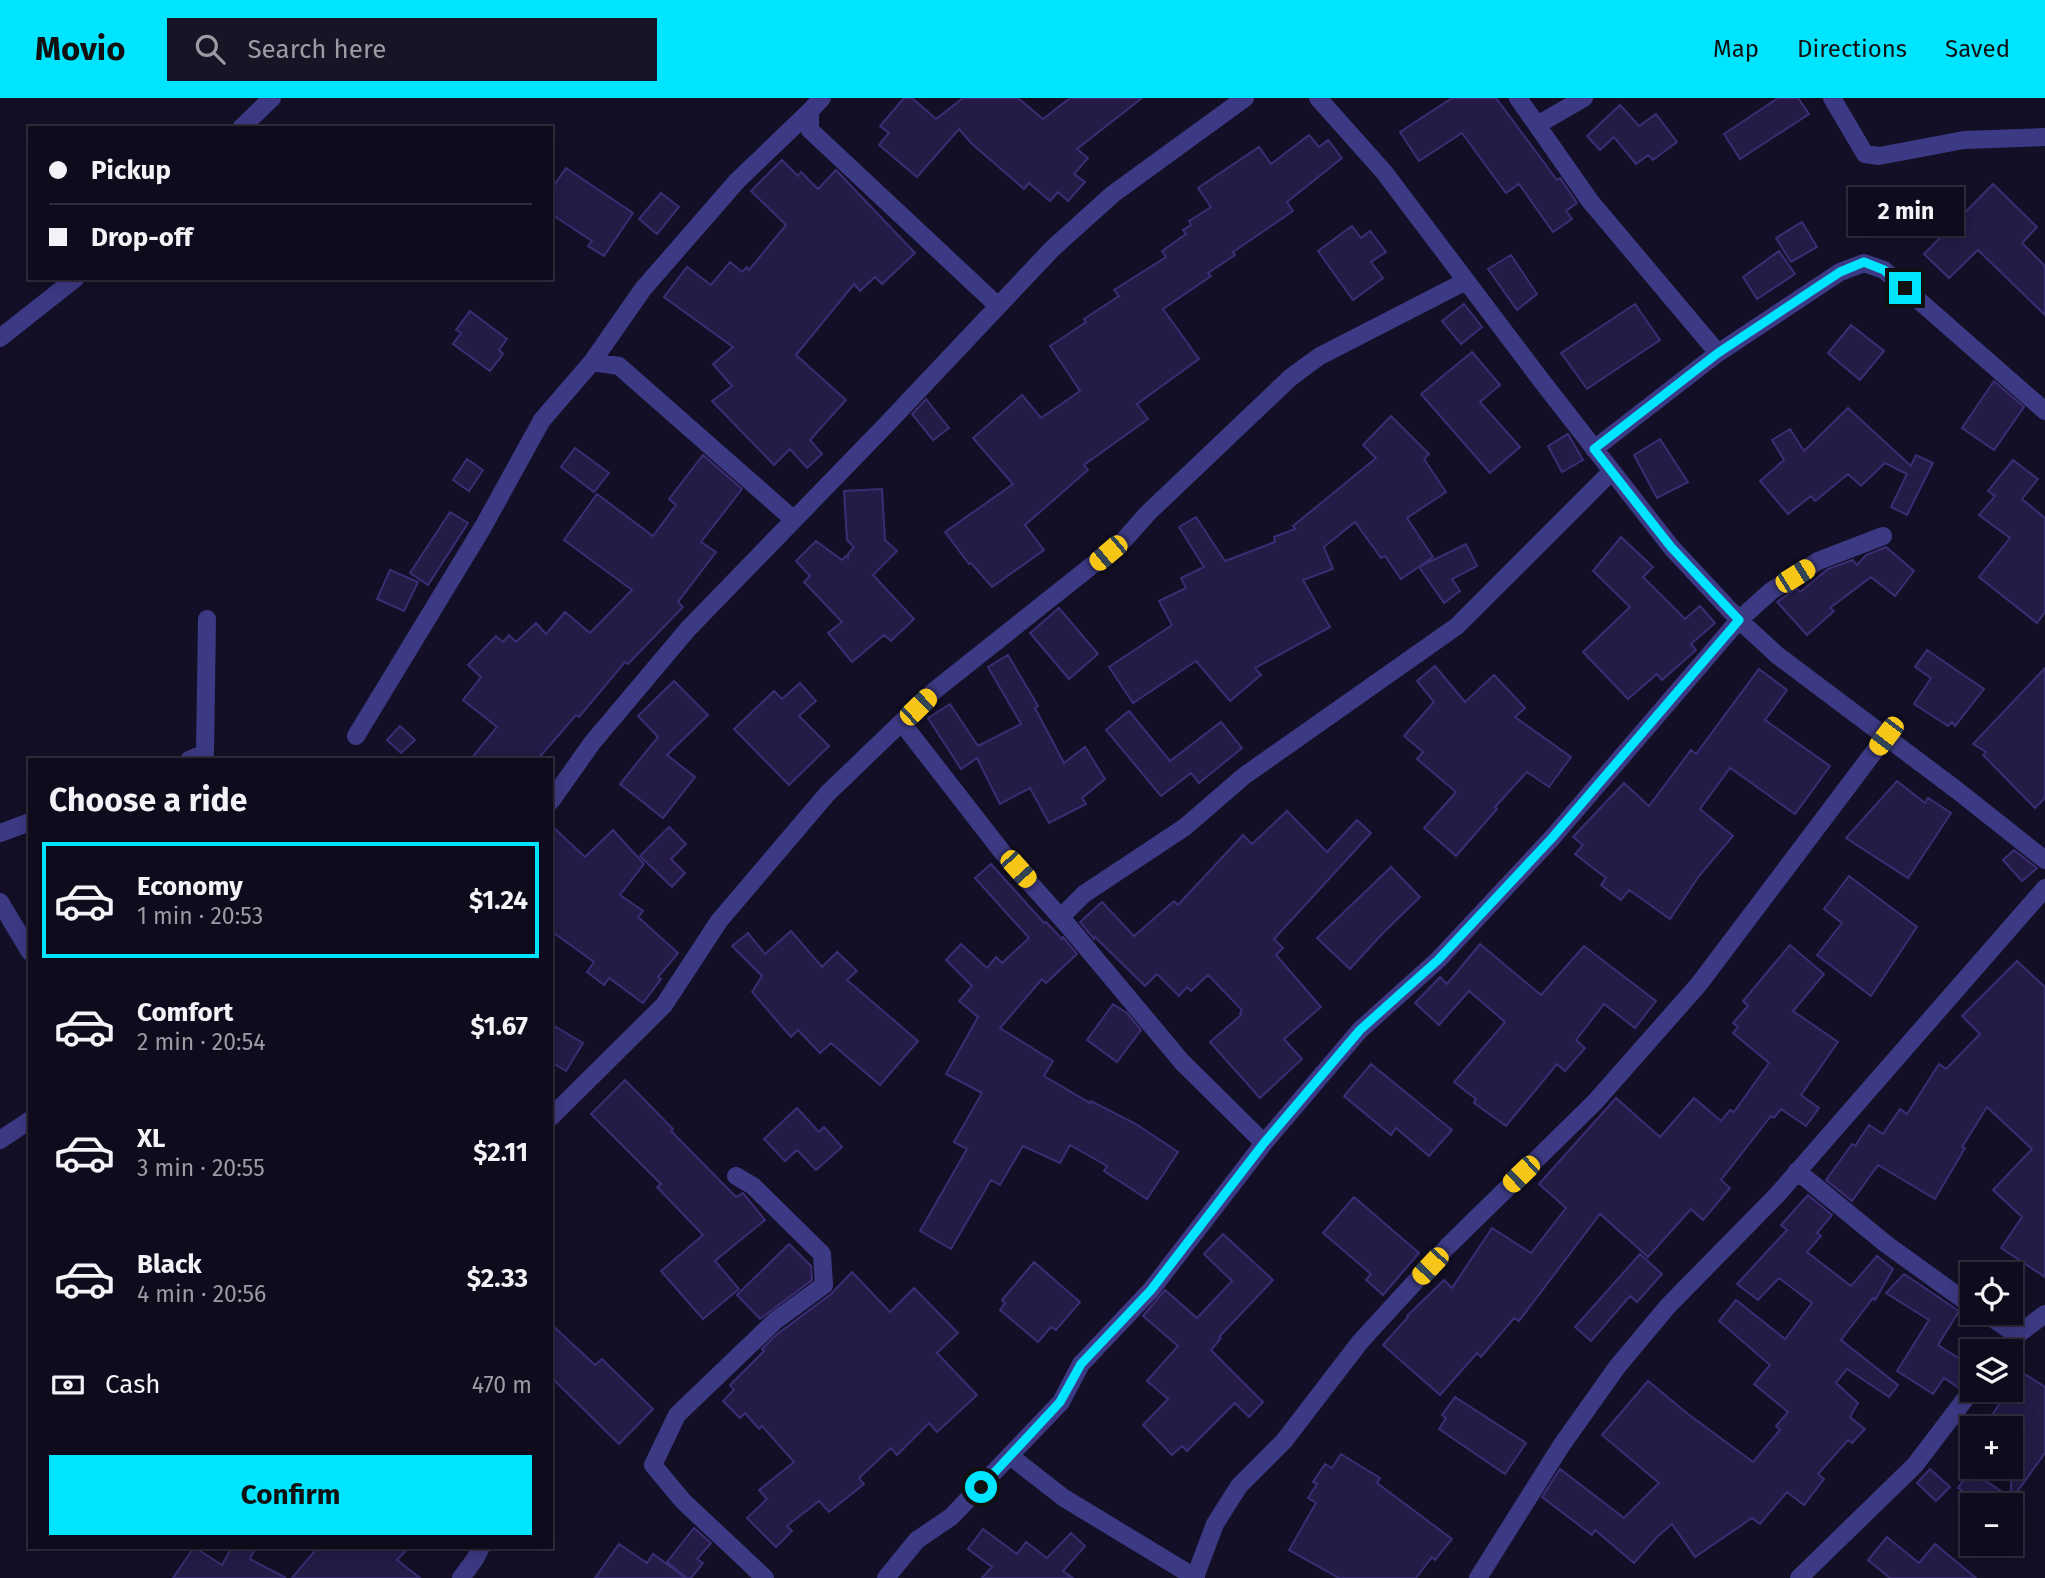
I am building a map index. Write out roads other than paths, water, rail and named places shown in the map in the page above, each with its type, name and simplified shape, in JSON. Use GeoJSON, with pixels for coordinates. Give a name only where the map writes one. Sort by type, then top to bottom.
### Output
{"type":"FeatureCollection","features":[{"type":"Feature","properties":{"kind":"street"},"geometry":{"type":"LineString","coordinates":[[243,126],[272,98]]}},
{"type":"Feature","properties":{"kind":"street"},"geometry":{"type":"LineString","coordinates":[[553,798],[592,743],[688,629],[1084,218],[1245,98]]}},
{"type":"Feature","properties":{"kind":"street"},"geometry":{"type":"LineString","coordinates":[[1318,98],[1384,172],[1671,547],[1739,620],[1777,655],[2045,860]]}},
{"type":"Feature","properties":{"kind":"street"},"geometry":{"type":"LineString","coordinates":[[1518,98],[1590,201],[1718,353]]}},
{"type":"Feature","properties":{"kind":"street"},"geometry":{"type":"LineString","coordinates":[[1536,125],[1584,98]]}},
{"type":"Feature","properties":{"kind":"street"},"geometry":{"type":"LineString","coordinates":[[1832,98],[1865,154],[1879,156],[1964,140],[2045,137]]}},
{"type":"Feature","properties":{"kind":"street"},"geometry":{"type":"LineString","coordinates":[[816,104],[810,130],[998,306]]}},
{"type":"Feature","properties":{"kind":"street"},"geometry":{"type":"LineString","coordinates":[[356,736],[483,527],[542,420],[592,362],[643,289],[737,181],[816,104]]}},
{"type":"Feature","properties":{"kind":"street"},"geometry":{"type":"LineString","coordinates":[[1594,449],[1718,353],[1840,272],[1864,262],[1884,270],[2045,411]]}},
{"type":"Feature","properties":{"kind":"street"},"geometry":{"type":"LineString","coordinates":[[0,338],[73,280]]}},
{"type":"Feature","properties":{"kind":"street"},"geometry":{"type":"LineString","coordinates":[[553,1115],[664,1005],[719,921],[827,794],[934,691],[1124,540],[1148,513],[1290,378],[1320,356],[1466,281]]}},
{"type":"Feature","properties":{"kind":"street"},"geometry":{"type":"LineString","coordinates":[[592,362],[619,366],[794,520]]}},
{"type":"Feature","properties":{"kind":"street"},"geometry":{"type":"LineString","coordinates":[[1060,917],[1084,894],[1185,827],[1244,776],[1457,625],[1612,471]]}},
{"type":"Feature","properties":{"kind":"street"},"geometry":{"type":"LineString","coordinates":[[886,1578],[917,1540],[951,1517],[1060,1402],[1081,1364],[1151,1290],[1264,1143],[1360,1030],[1438,960],[1552,838],[1739,620],[1771,591],[1818,561],[1883,536]]}},
{"type":"Feature","properties":{"kind":"street"},"geometry":{"type":"LineString","coordinates":[[193,758],[205,753],[207,619]]}},
{"type":"Feature","properties":{"kind":"street"},"geometry":{"type":"LineString","coordinates":[[902,723],[1003,853],[1182,1062],[1264,1143]]}},
{"type":"Feature","properties":{"kind":"street"},"geometry":{"type":"LineString","coordinates":[[1010,1456],[1064,1498],[1196,1577],[1215,1524],[1239,1486],[1284,1441],[1360,1342],[1421,1275],[1595,1102],[1690,993],[1886,736]]}},
{"type":"Feature","properties":{"kind":"street"},"geometry":{"type":"LineString","coordinates":[[0,833],[28,823]]}},
{"type":"Feature","properties":{"kind":"street"},"geometry":{"type":"LineString","coordinates":[[1478,1578],[1560,1446],[1617,1367],[1668,1306],[1777,1195],[2045,888]]}},
{"type":"Feature","properties":{"kind":"street"},"geometry":{"type":"LineString","coordinates":[[0,902],[28,949]]}},
{"type":"Feature","properties":{"kind":"street"},"geometry":{"type":"LineString","coordinates":[[0,1140],[28,1121]]}},
{"type":"Feature","properties":{"kind":"street"},"geometry":{"type":"LineString","coordinates":[[1797,1171],[1886,1244],[1960,1297]]}},
{"type":"Feature","properties":{"kind":"street"},"geometry":{"type":"LineString","coordinates":[[736,1177],[753,1186],[822,1254],[824,1284],[775,1321],[677,1415],[653,1465],[683,1501],[765,1578]]}},
{"type":"Feature","properties":{"kind":"street"},"geometry":{"type":"LineString","coordinates":[[2014,1339],[2045,1314]]}},
{"type":"Feature","properties":{"kind":"street"},"geometry":{"type":"LineString","coordinates":[[2002,1325],[2017,1335]]}},
{"type":"Feature","properties":{"kind":"street"},"geometry":{"type":"LineString","coordinates":[[1799,1578],[1915,1465],[1963,1402]]}},
{"type":"Feature","properties":{"kind":"street"},"geometry":{"type":"LineString","coordinates":[[461,1578],[480,1549]]}}]}
